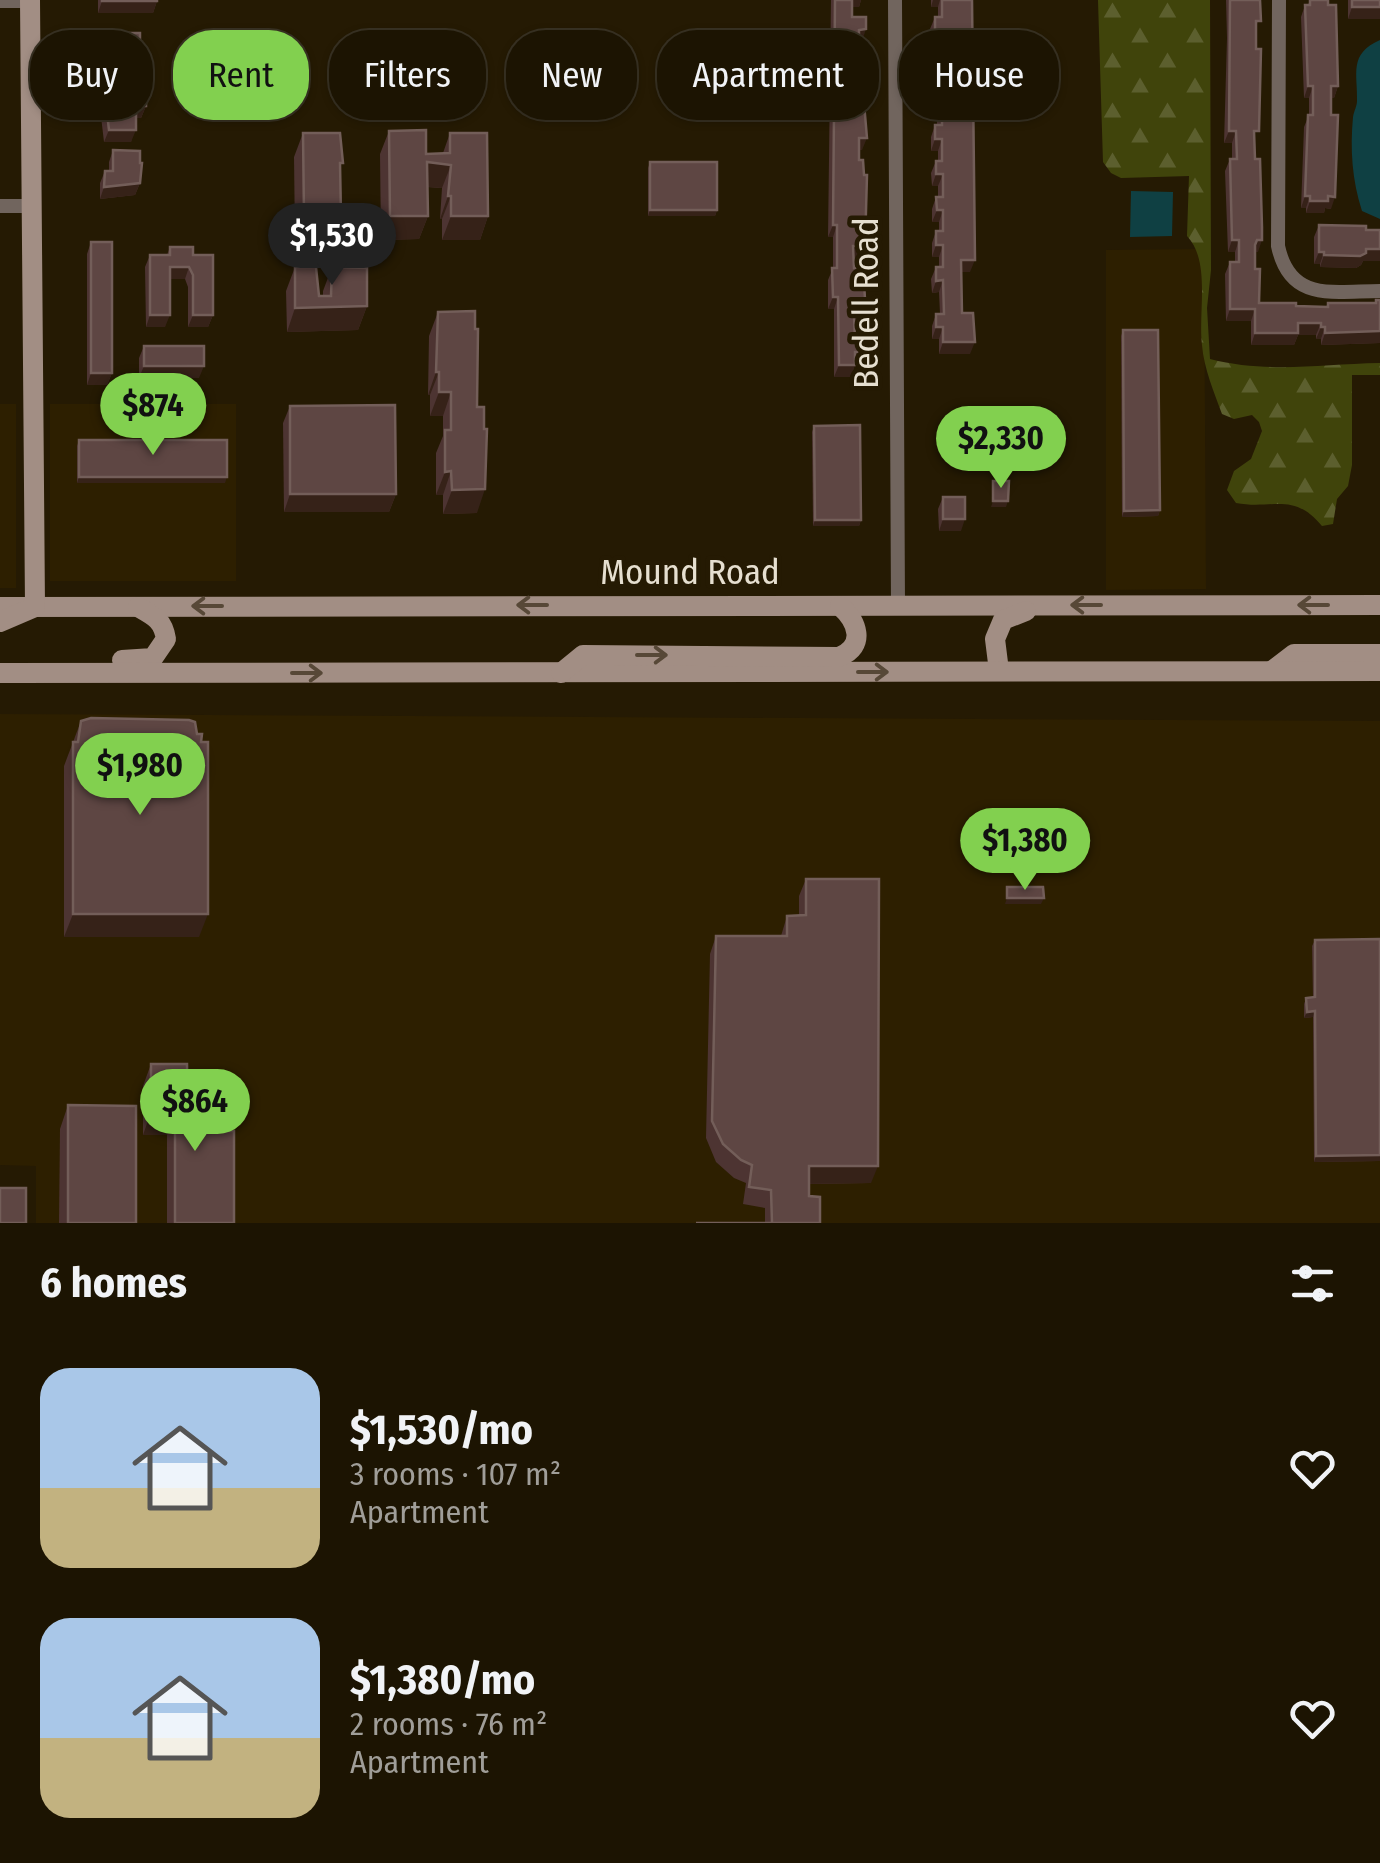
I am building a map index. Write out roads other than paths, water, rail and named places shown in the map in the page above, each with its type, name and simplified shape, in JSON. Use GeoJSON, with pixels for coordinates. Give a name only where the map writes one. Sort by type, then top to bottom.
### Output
{"type":"FeatureCollection","features":[{"type":"Feature","properties":{"kind":"main road"},"geometry":{"type":"LineString","coordinates":[[0,622],[34,607],[30,1]]}},
{"type":"Feature","properties":{"kind":"main road"},"geometry":{"type":"LineString","coordinates":[[999,672],[996,639],[1003,620],[1042,605]]}},
{"type":"Feature","properties":{"kind":"main road","name":"Mound Road"},"geometry":{"type":"LineString","coordinates":[[0,607],[1380,605]]}},
{"type":"Feature","properties":{"kind":"main road"},"geometry":{"type":"LineString","coordinates":[[0,660],[153,658],[166,639],[164,626],[136,606]]}},
{"type":"Feature","properties":{"kind":"main road"},"geometry":{"type":"LineString","coordinates":[[561,673],[583,655],[848,654],[857,642],[858,632],[855,620],[840,606]]}},
{"type":"Feature","properties":{"kind":"main road"},"geometry":{"type":"LineString","coordinates":[[1273,670],[1294,654],[1380,654]]}},
{"type":"Feature","properties":{"kind":"main road"},"geometry":{"type":"LineString","coordinates":[[0,673],[1380,671]]}},
{"type":"Feature","properties":{"kind":"street","name":"Bedell Road"},"geometry":{"type":"LineString","coordinates":[[894,0],[898,606]]}},
{"type":"Feature","properties":{"kind":"street"},"geometry":{"type":"LineString","coordinates":[[1279,0],[1278,227],[1282,262],[1298,284],[1312,290],[1380,291]]}},
{"type":"Feature","properties":{"kind":"street"},"geometry":{"type":"LineString","coordinates":[[0,1],[30,1]]}},
{"type":"Feature","properties":{"kind":"street"},"geometry":{"type":"LineString","coordinates":[[0,206],[31,206]]}},
{"type":"Feature","properties":{"kind":"water"},"geometry":{"type":"Polygon","coordinates":[[[1380,40],[1380,219],[1362,211],[1352,141],[1359,58],[1380,40]]]}},
{"type":"Feature","properties":{"kind":"water"},"geometry":{"type":"Polygon","coordinates":[[[1131,191],[1173,192],[1172,236],[1130,237],[1131,191]]]}}]}
